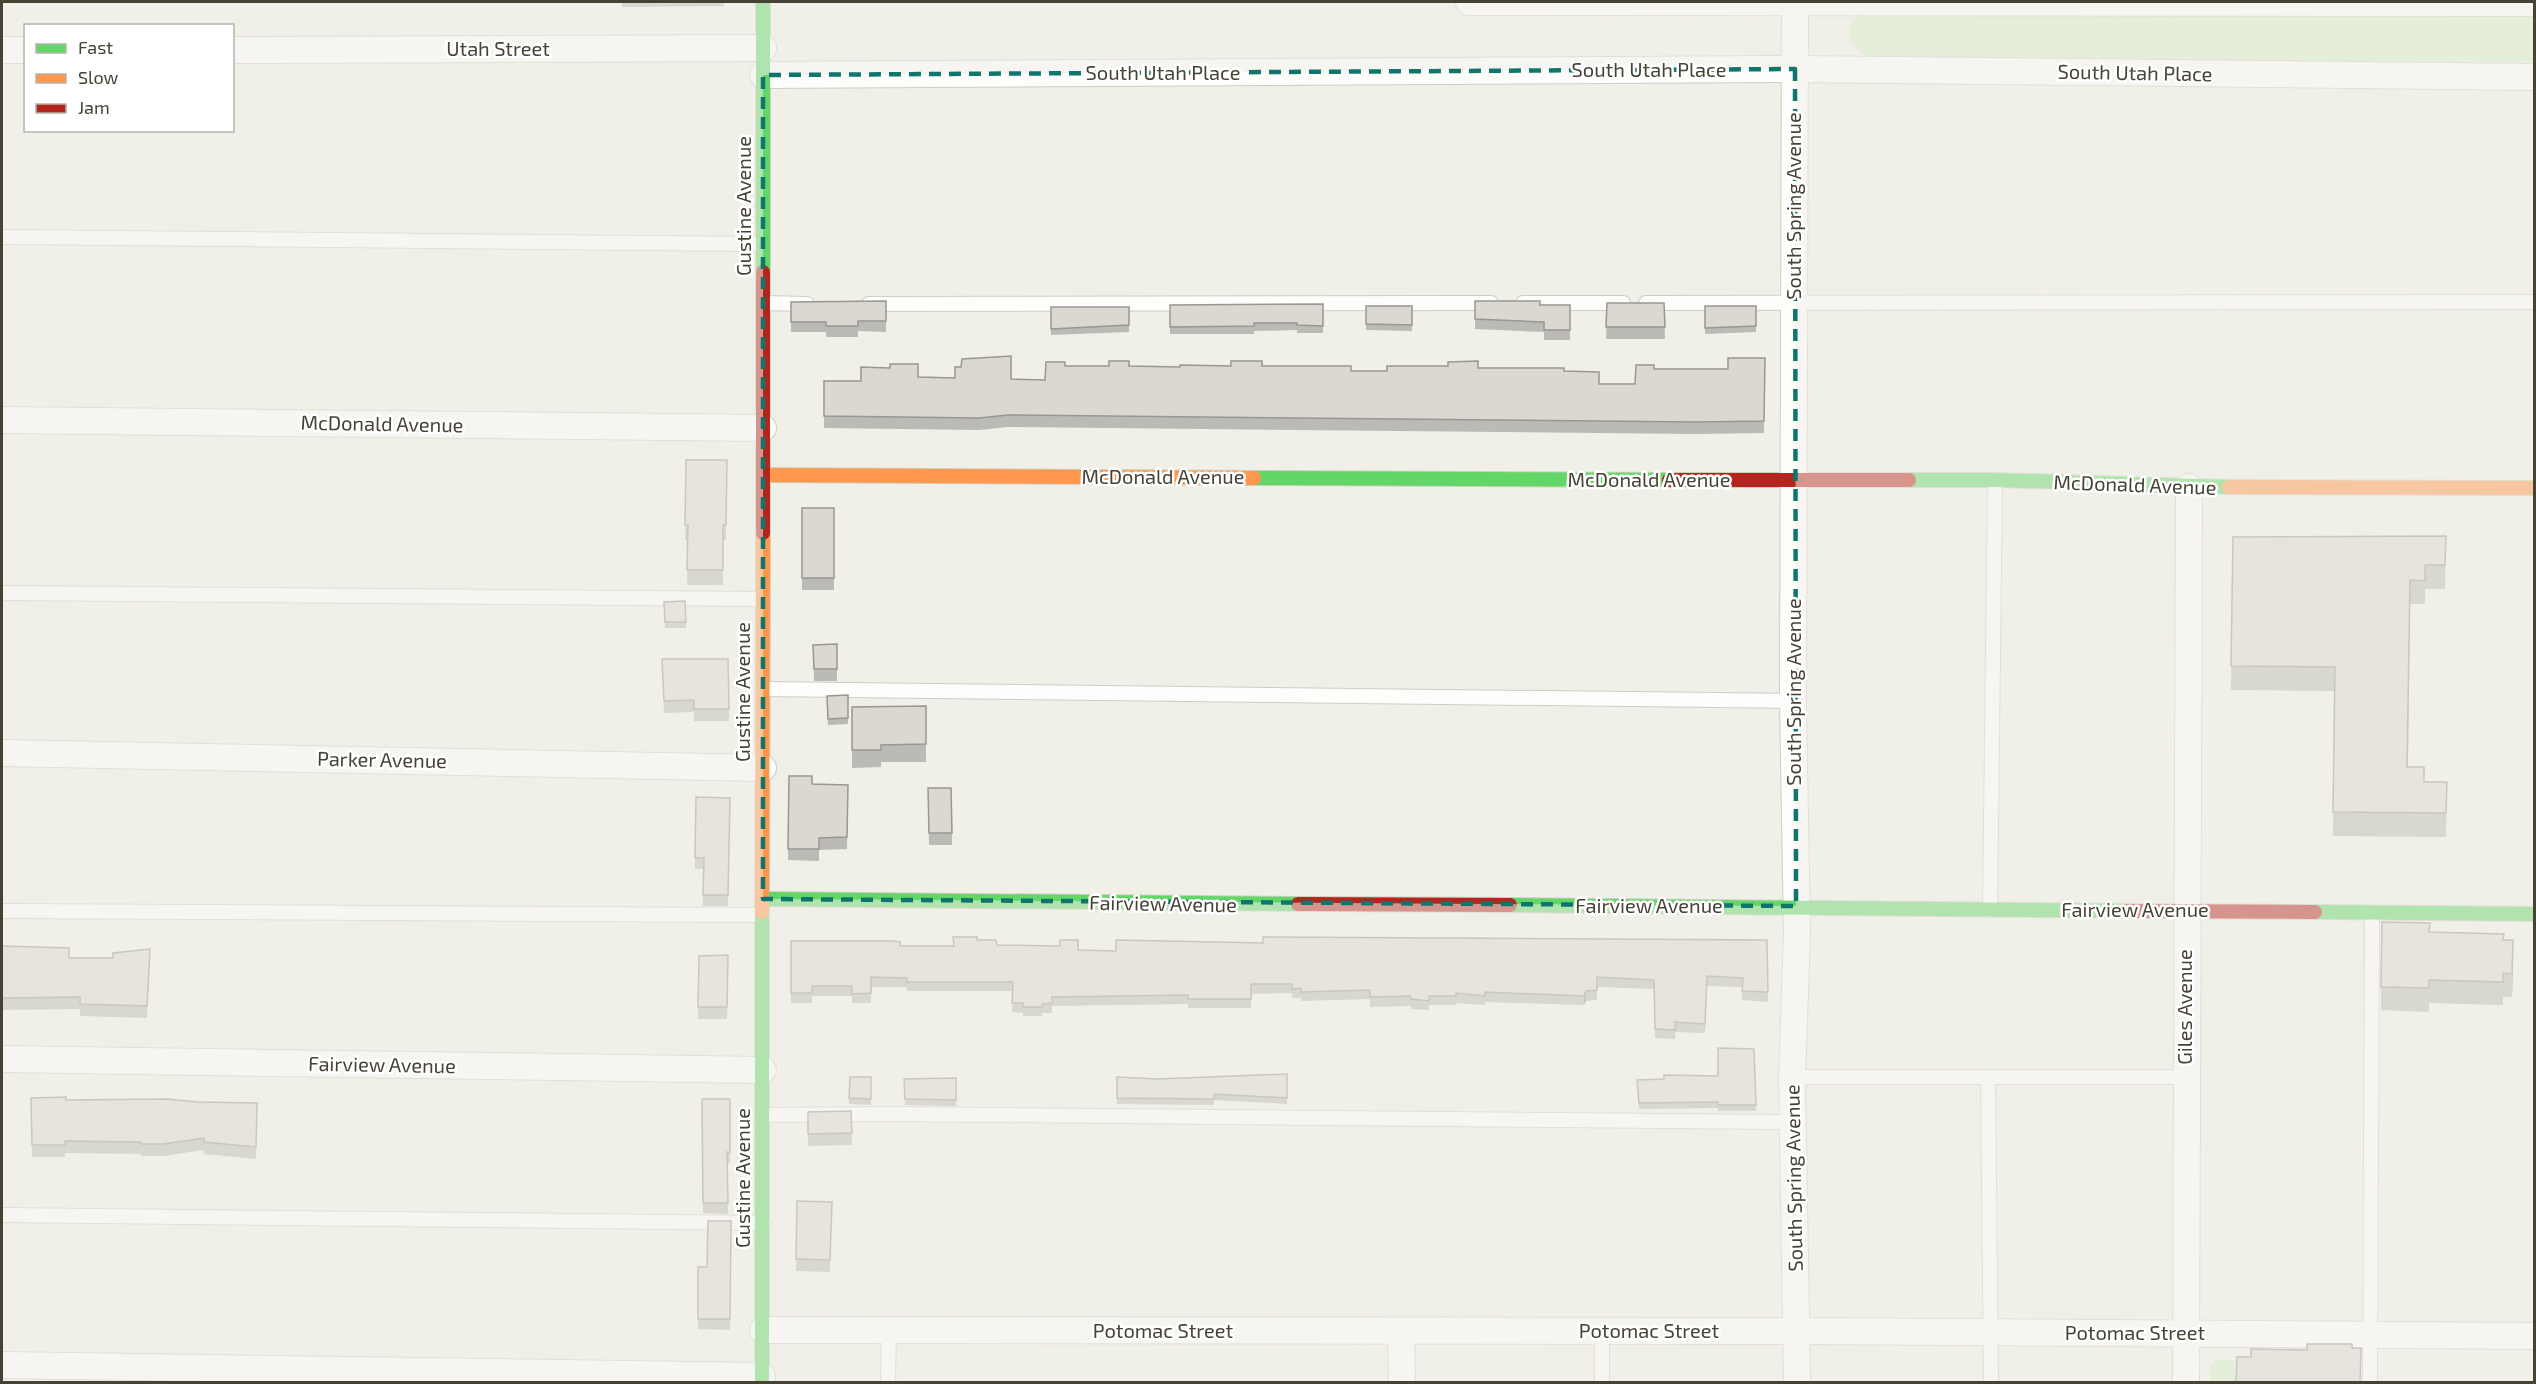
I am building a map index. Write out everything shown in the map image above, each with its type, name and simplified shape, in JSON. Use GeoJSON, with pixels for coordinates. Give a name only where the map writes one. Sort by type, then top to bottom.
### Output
{"type":"FeatureCollection","features":[{"type":"Feature","properties":{"kind":"street","name":"Gustine Avenue"},"geometry":{"type":"LineString","coordinates":[[762,1379],[763,2]]}},
{"type":"Feature","properties":{"kind":"street"},"geometry":{"type":"LineString","coordinates":[[1469,2],[2535,3]]}},
{"type":"Feature","properties":{"kind":"street","name":"South Spring Avenue"},"geometry":{"type":"LineString","coordinates":[[1795,2],[1793,701],[1796,906],[1791,1077],[1797,1383]]}},
{"type":"Feature","properties":{"kind":"street","name":"Utah Street"},"geometry":{"type":"LineString","coordinates":[[234,50],[763,48]]}},
{"type":"Feature","properties":{"kind":"street"},"geometry":{"type":"LineString","coordinates":[[2,50],[24,50]]}},
{"type":"Feature","properties":{"kind":"street","name":"South Utah Place"},"geometry":{"type":"LineString","coordinates":[[763,75],[1795,69],[2535,77]]}},
{"type":"Feature","properties":{"kind":"street","name":"McDonald Avenue"},"geometry":{"type":"LineString","coordinates":[[2,420],[763,428]]}},
{"type":"Feature","properties":{"kind":"street","name":"McDonald Avenue"},"geometry":{"type":"LineString","coordinates":[[763,475],[1793,481],[1995,480],[2188,487],[2535,488]]}},
{"type":"Feature","properties":{"kind":"street","name":"Giles Avenue"},"geometry":{"type":"LineString","coordinates":[[2186,1383],[2188,487]]}},
{"type":"Feature","properties":{"kind":"street","name":"Parker Avenue"},"geometry":{"type":"LineString","coordinates":[[2,753],[763,768]]}},
{"type":"Feature","properties":{"kind":"street","name":"Fairview Avenue"},"geometry":{"type":"LineString","coordinates":[[763,899],[1342,906],[1796,906],[1990,910],[2535,914]]}},
{"type":"Feature","properties":{"kind":"street","name":"Fairview Avenue"},"geometry":{"type":"LineString","coordinates":[[2,1059],[763,1071]]}},
{"type":"Feature","properties":{"kind":"street","name":"Potomac Street"},"geometry":{"type":"LineString","coordinates":[[762,1330],[1797,1331],[2535,1336]]}},
{"type":"Feature","properties":{"kind":"street"},"geometry":{"type":"LineString","coordinates":[[1401,1332],[1401,1383]]}},
{"type":"Feature","properties":{"kind":"street"},"geometry":{"type":"LineString","coordinates":[[2,1365],[762,1379]]}},
{"type":"Feature","properties":{"kind":"lane"},"geometry":{"type":"LineString","coordinates":[[2,237],[763,244]]}},
{"type":"Feature","properties":{"kind":"lane"},"geometry":{"type":"LineString","coordinates":[[860,304],[2535,302]]}},
{"type":"Feature","properties":{"kind":"lane"},"geometry":{"type":"LineString","coordinates":[[763,303],[824,304]]}},
{"type":"Feature","properties":{"kind":"lane"},"geometry":{"type":"LineString","coordinates":[[1990,910],[1995,480]]}},
{"type":"Feature","properties":{"kind":"lane"},"geometry":{"type":"LineString","coordinates":[[2,592],[763,599]]}},
{"type":"Feature","properties":{"kind":"lane"},"geometry":{"type":"LineString","coordinates":[[763,688],[1793,701]]}},
{"type":"Feature","properties":{"kind":"lane"},"geometry":{"type":"LineString","coordinates":[[2,910],[763,915]]}},
{"type":"Feature","properties":{"kind":"lane"},"geometry":{"type":"LineString","coordinates":[[2370,1383],[2373,913]]}},
{"type":"Feature","properties":{"kind":"lane"},"geometry":{"type":"LineString","coordinates":[[1791,1077],[2185,1077]]}},
{"type":"Feature","properties":{"kind":"lane"},"geometry":{"type":"LineString","coordinates":[[1988,1077],[1991,1383]]}},
{"type":"Feature","properties":{"kind":"lane"},"geometry":{"type":"LineString","coordinates":[[763,1115],[901,1114],[1792,1122]]}},
{"type":"Feature","properties":{"kind":"lane"},"geometry":{"type":"LineString","coordinates":[[2,1215],[763,1223]]}},
{"type":"Feature","properties":{"kind":"lane"},"geometry":{"type":"LineString","coordinates":[[888,1383],[889,1330]]}},
{"type":"Feature","properties":{"kind":"lane"},"geometry":{"type":"LineString","coordinates":[[1602,1331],[1602,1383]]}},
{"type":"Feature","properties":{"kind":"highlighted area"},"geometry":{"type":"Polygon","coordinates":[[[1795,69],[1796,906],[763,899],[763,75],[1795,69]]]}},
{"type":"Feature","properties":{"kind":"green space"},"geometry":{"type":"Polygon","coordinates":[[[1865,10],[2534,13],[2534,62],[1877,59],[1860,51],[1851,38],[1852,23],[1865,10]]]}},
{"type":"Feature","properties":{"kind":"green space"},"geometry":{"type":"Polygon","coordinates":[[[2216,1360],[2342,1360],[2237,1382],[2211,1382],[2210,1365],[2216,1360]]]}},
{"type":"Feature","properties":{"kind":"building"},"geometry":{"type":"Polygon","coordinates":[[[886,301],[886,321],[858,321],[858,326],[826,326],[826,322],[791,322],[791,302],[886,301]]]}},
{"type":"Feature","properties":{"kind":"building"},"geometry":{"type":"Polygon","coordinates":[[[1475,301],[1540,301],[1540,305],[1570,305],[1570,330],[1544,330],[1544,322],[1475,319],[1475,301]]]}},
{"type":"Feature","properties":{"kind":"building"},"geometry":{"type":"Polygon","coordinates":[[[1607,303],[1664,303],[1665,327],[1606,327],[1607,303]]]}},
{"type":"Feature","properties":{"kind":"building"},"geometry":{"type":"Polygon","coordinates":[[[1323,304],[1323,326],[1297,325],[1297,323],[1254,323],[1254,326],[1170,327],[1170,305],[1323,304]]]}},
{"type":"Feature","properties":{"kind":"building"},"geometry":{"type":"Polygon","coordinates":[[[1366,306],[1412,306],[1412,325],[1366,324],[1366,306]]]}},
{"type":"Feature","properties":{"kind":"building"},"geometry":{"type":"Polygon","coordinates":[[[1705,306],[1756,306],[1756,326],[1705,328],[1705,306]]]}},
{"type":"Feature","properties":{"kind":"building"},"geometry":{"type":"Polygon","coordinates":[[[1051,307],[1129,307],[1129,325],[1051,329],[1051,307]]]}},
{"type":"Feature","properties":{"kind":"building"},"geometry":{"type":"Polygon","coordinates":[[[1011,356],[1011,379],[1045,380],[1046,362],[1065,362],[1065,366],[1109,366],[1109,361],[1129,361],[1129,366],[1180,367],[1180,365],[1231,366],[1231,361],[1262,361],[1262,366],[1351,366],[1351,371],[1387,371],[1387,366],[1448,366],[1448,362],[1478,361],[1478,368],[1564,368],[1564,371],[1599,372],[1599,384],[1635,384],[1636,365],[1654,365],[1654,369],[1728,369],[1728,358],[1765,358],[1764,421],[1008,415],[979,418],[824,416],[824,381],[861,381],[861,367],[890,368],[890,364],[918,364],[918,377],[955,378],[955,367],[961,367],[962,359],[1011,356]]]}},
{"type":"Feature","properties":{"kind":"building"},"geometry":{"type":"Polygon","coordinates":[[[686,460],[727,460],[723,570],[687,570],[686,460]]]}},
{"type":"Feature","properties":{"kind":"building"},"geometry":{"type":"Polygon","coordinates":[[[802,508],[834,508],[834,578],[802,578],[802,508]]]}},
{"type":"Feature","properties":{"kind":"building"},"geometry":{"type":"Polygon","coordinates":[[[2446,536],[2445,565],[2425,565],[2425,581],[2410,580],[2407,767],[2424,767],[2424,782],[2447,782],[2446,813],[2333,812],[2335,667],[2231,666],[2233,537],[2446,536]]]}},
{"type":"Feature","properties":{"kind":"building"},"geometry":{"type":"Polygon","coordinates":[[[685,601],[686,622],[665,622],[664,602],[685,601]]]}},
{"type":"Feature","properties":{"kind":"building"},"geometry":{"type":"Polygon","coordinates":[[[837,644],[837,669],[814,669],[813,645],[837,644]]]}},
{"type":"Feature","properties":{"kind":"building"},"geometry":{"type":"Polygon","coordinates":[[[662,659],[728,659],[729,709],[694,709],[694,700],[664,701],[662,659]]]}},
{"type":"Feature","properties":{"kind":"building"},"geometry":{"type":"Polygon","coordinates":[[[848,695],[848,718],[828,719],[827,696],[848,695]]]}},
{"type":"Feature","properties":{"kind":"building"},"geometry":{"type":"Polygon","coordinates":[[[926,706],[926,744],[881,745],[881,750],[852,750],[852,707],[926,706]]]}},
{"type":"Feature","properties":{"kind":"building"},"geometry":{"type":"Polygon","coordinates":[[[789,776],[812,776],[812,784],[848,785],[847,837],[819,838],[819,849],[788,849],[789,776]]]}},
{"type":"Feature","properties":{"kind":"building"},"geometry":{"type":"Polygon","coordinates":[[[928,788],[951,788],[952,833],[929,833],[928,788]]]}},
{"type":"Feature","properties":{"kind":"building"},"geometry":{"type":"Polygon","coordinates":[[[696,797],[730,798],[728,895],[703,895],[704,858],[695,858],[696,797]]]}},
{"type":"Feature","properties":{"kind":"building"},"geometry":{"type":"Polygon","coordinates":[[[2382,922],[2430,923],[2429,932],[2504,934],[2503,940],[2513,940],[2512,974],[2503,973],[2503,982],[2429,980],[2429,988],[2381,987],[2382,922]]]}},
{"type":"Feature","properties":{"kind":"building"},"geometry":{"type":"Polygon","coordinates":[[[953,937],[996,940],[997,945],[1060,946],[1060,940],[1078,940],[1078,950],[1116,951],[1116,940],[1263,943],[1263,937],[1767,940],[1768,992],[1742,991],[1743,978],[1707,976],[1705,1024],[1675,1022],[1675,1030],[1655,1029],[1654,980],[1597,977],[1597,990],[1586,991],[1584,996],[1485,992],[1485,996],[1456,993],[1456,996],[1429,996],[1429,1001],[1411,999],[1410,996],[1370,997],[1370,990],[1301,992],[1301,988],[1292,989],[1292,984],[1251,984],[1251,999],[1188,999],[1188,995],[1052,997],[1052,1003],[1042,1004],[1042,1007],[1023,1007],[1023,1003],[1012,1003],[1013,982],[907,982],[907,978],[871,977],[871,993],[852,994],[852,986],[812,986],[812,993],[791,993],[791,941],[894,941],[900,942],[900,946],[954,946],[953,937]]]}},
{"type":"Feature","properties":{"kind":"building"},"geometry":{"type":"Polygon","coordinates":[[[2,946],[69,948],[69,958],[113,958],[113,953],[150,949],[147,1006],[80,1004],[80,997],[2,998],[2,946]]]}},
{"type":"Feature","properties":{"kind":"building"},"geometry":{"type":"Polygon","coordinates":[[[728,955],[727,1007],[698,1007],[699,956],[728,955]]]}},
{"type":"Feature","properties":{"kind":"building"},"geometry":{"type":"Polygon","coordinates":[[[1718,1048],[1754,1049],[1756,1105],[1718,1105],[1718,1102],[1639,1103],[1637,1080],[1664,1079],[1664,1075],[1718,1076],[1718,1048]]]}},
{"type":"Feature","properties":{"kind":"building"},"geometry":{"type":"Polygon","coordinates":[[[1287,1074],[1287,1098],[1214,1094],[1214,1099],[1117,1098],[1117,1077],[1158,1079],[1287,1074]]]}},
{"type":"Feature","properties":{"kind":"building"},"geometry":{"type":"Polygon","coordinates":[[[850,1077],[871,1077],[871,1099],[849,1098],[850,1077]]]}},
{"type":"Feature","properties":{"kind":"building"},"geometry":{"type":"Polygon","coordinates":[[[956,1078],[956,1100],[905,1099],[904,1079],[956,1078]]]}},
{"type":"Feature","properties":{"kind":"building"},"geometry":{"type":"Polygon","coordinates":[[[66,1097],[66,1100],[167,1099],[257,1103],[256,1147],[204,1142],[204,1138],[163,1144],[65,1141],[65,1145],[32,1145],[31,1098],[66,1097]]]}},
{"type":"Feature","properties":{"kind":"building"},"geometry":{"type":"Polygon","coordinates":[[[702,1099],[730,1099],[730,1152],[727,1152],[728,1203],[703,1203],[702,1099]]]}},
{"type":"Feature","properties":{"kind":"building"},"geometry":{"type":"Polygon","coordinates":[[[851,1111],[852,1133],[808,1134],[808,1112],[851,1111]]]}},
{"type":"Feature","properties":{"kind":"building"},"geometry":{"type":"Polygon","coordinates":[[[797,1201],[832,1202],[830,1260],[796,1259],[797,1201]]]}},
{"type":"Feature","properties":{"kind":"building"},"geometry":{"type":"Polygon","coordinates":[[[708,1221],[731,1221],[730,1319],[698,1319],[698,1267],[707,1267],[708,1221]]]}},
{"type":"Feature","properties":{"kind":"building"},"geometry":{"type":"Polygon","coordinates":[[[2307,1344],[2352,1344],[2352,1348],[2361,1348],[2360,1383],[2236,1383],[2237,1357],[2251,1357],[2251,1349],[2307,1350],[2307,1344]]]}},
{"type":"Feature","properties":{"kind":"traffic: fast"},"geometry":{"type":"LineString","coordinates":[[763,2],[763,272]]}},
{"type":"Feature","properties":{"kind":"traffic: fast"},"geometry":{"type":"LineString","coordinates":[[1254,478],[1669,480]]}},
{"type":"Feature","properties":{"kind":"traffic: fast"},"geometry":{"type":"LineString","coordinates":[[1909,480],[1995,480],[2229,487]]}},
{"type":"Feature","properties":{"kind":"traffic: fast"},"geometry":{"type":"LineString","coordinates":[[763,899],[1298,904]]}},
{"type":"Feature","properties":{"kind":"traffic: fast"},"geometry":{"type":"LineString","coordinates":[[1510,905],[2127,911]]}},
{"type":"Feature","properties":{"kind":"traffic: fast"},"geometry":{"type":"LineString","coordinates":[[762,912],[762,1382]]}},
{"type":"Feature","properties":{"kind":"traffic: fast"},"geometry":{"type":"LineString","coordinates":[[2315,912],[2534,914]]}},
{"type":"Feature","properties":{"kind":"traffic: slow"},"geometry":{"type":"LineString","coordinates":[[763,475],[1254,478]]}},
{"type":"Feature","properties":{"kind":"traffic: slow"},"geometry":{"type":"LineString","coordinates":[[2229,487],[2534,488]]}},
{"type":"Feature","properties":{"kind":"traffic: slow"},"geometry":{"type":"LineString","coordinates":[[762,912],[763,533]]}},
{"type":"Feature","properties":{"kind":"traffic: jam"},"geometry":{"type":"LineString","coordinates":[[763,272],[763,533]]}},
{"type":"Feature","properties":{"kind":"traffic: jam"},"geometry":{"type":"LineString","coordinates":[[1669,480],[1909,480]]}},
{"type":"Feature","properties":{"kind":"traffic: jam"},"geometry":{"type":"LineString","coordinates":[[1298,904],[1510,905]]}},
{"type":"Feature","properties":{"kind":"traffic: jam"},"geometry":{"type":"LineString","coordinates":[[2127,911],[2315,912]]}}]}
